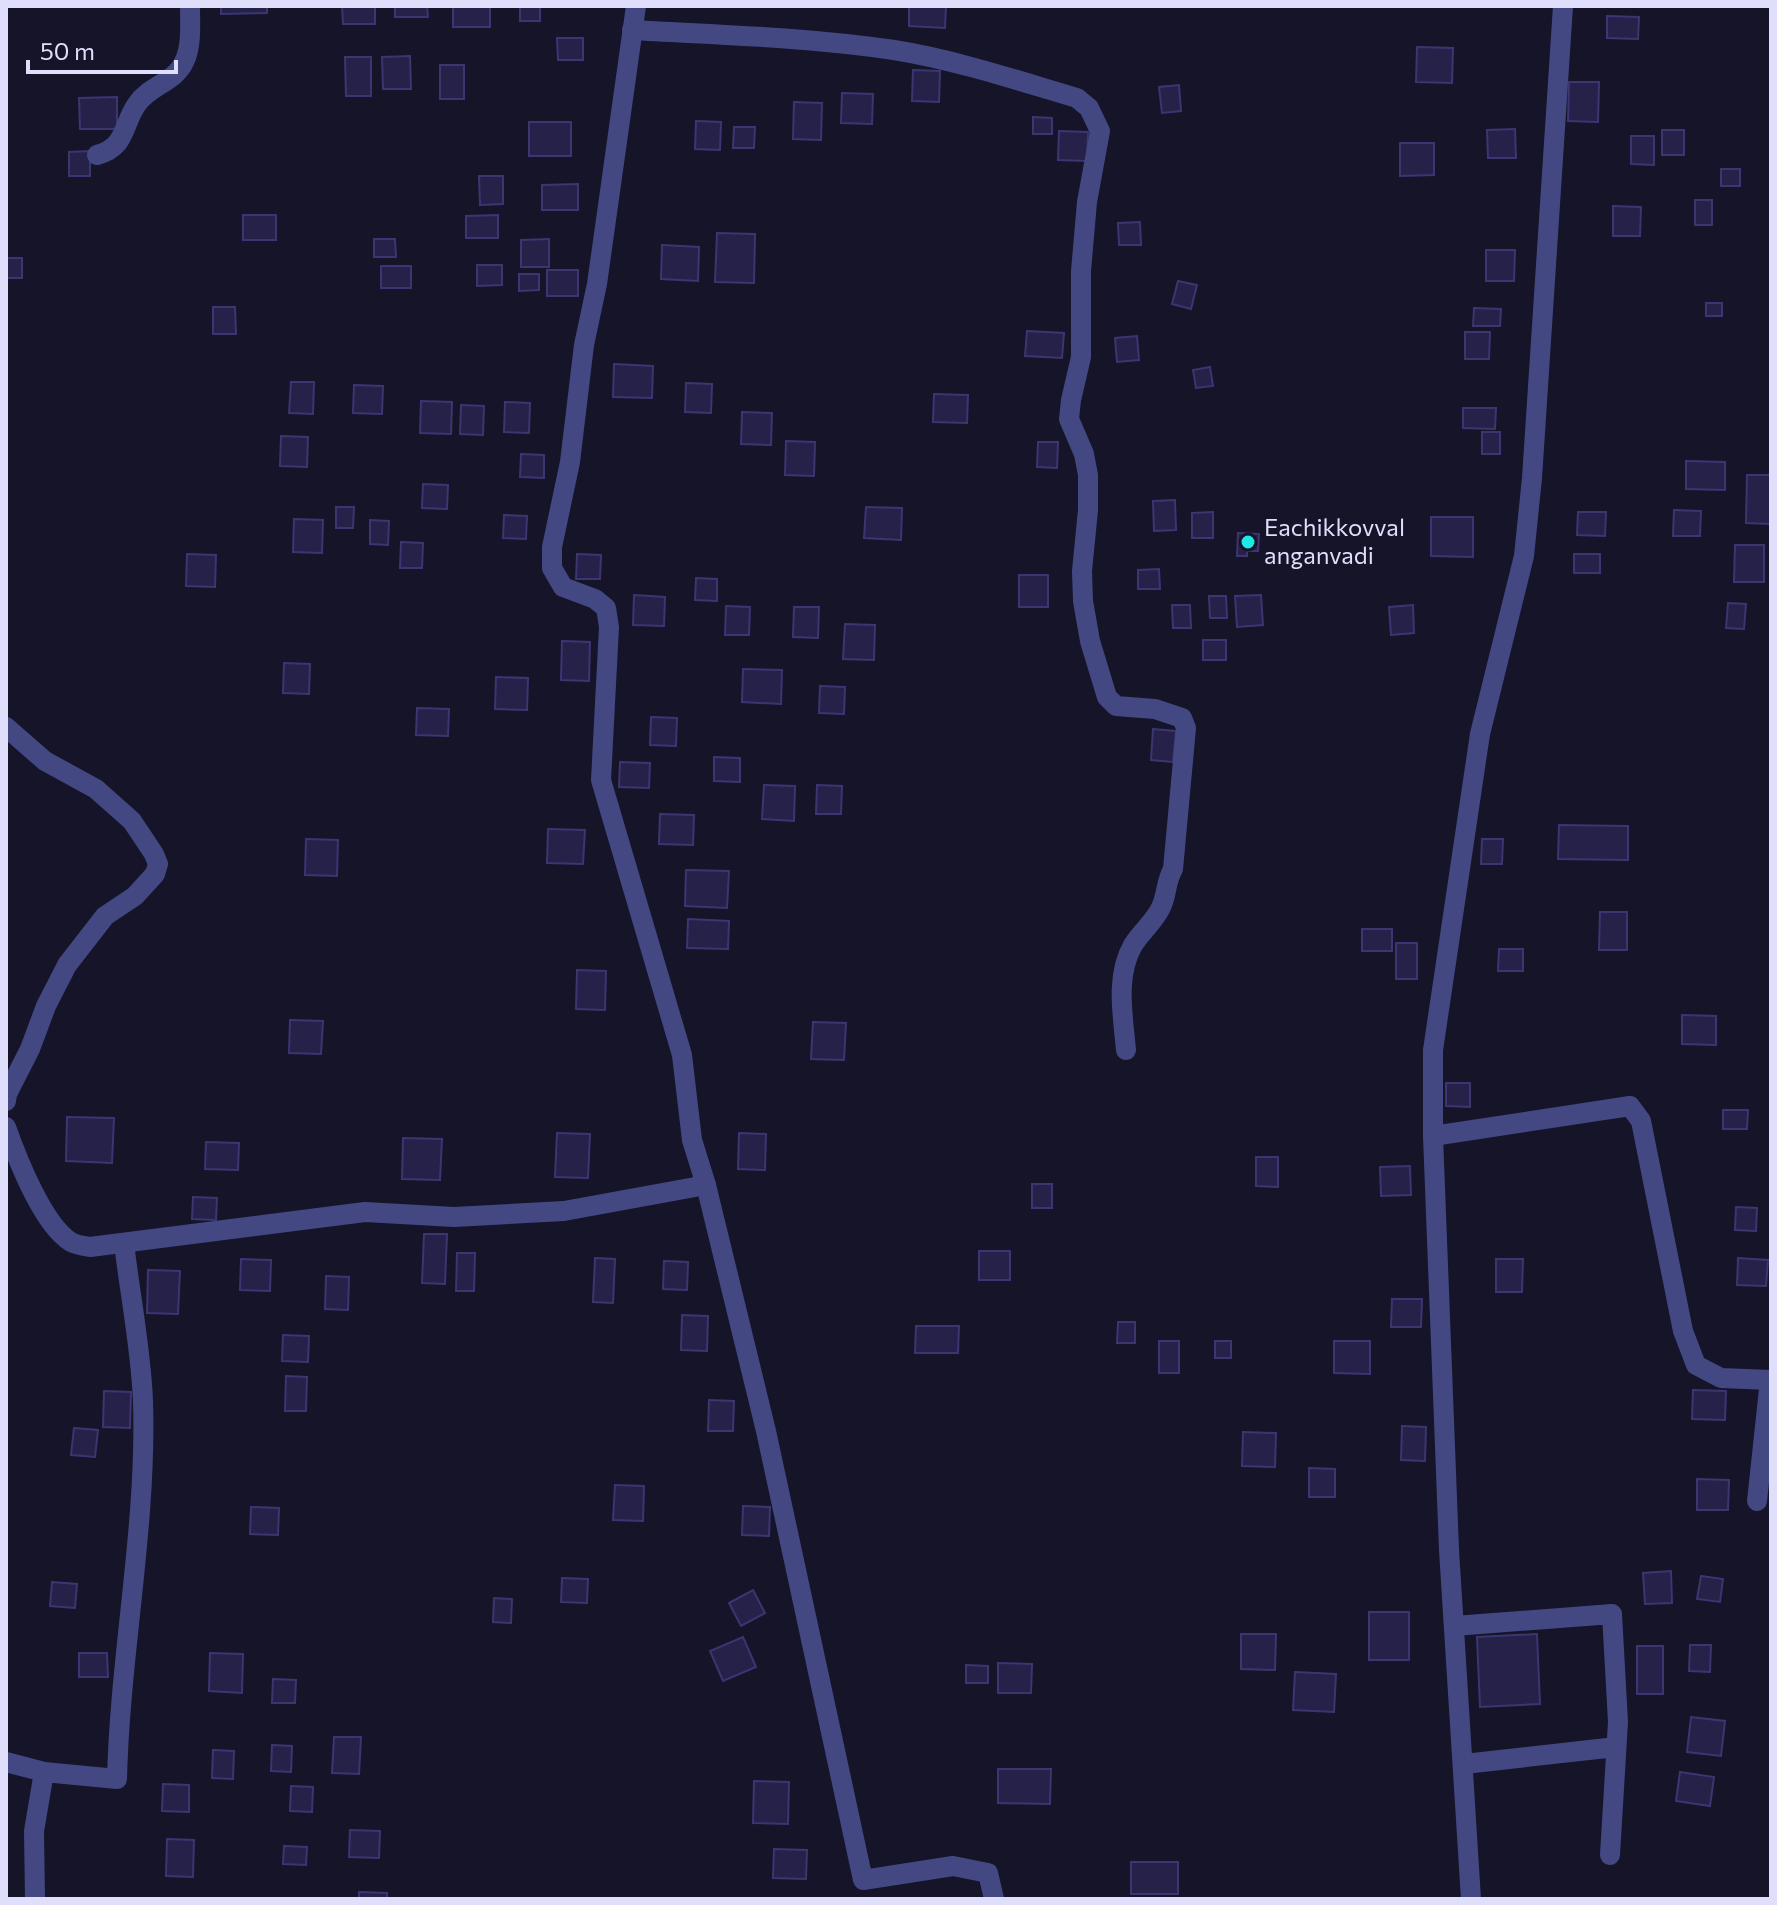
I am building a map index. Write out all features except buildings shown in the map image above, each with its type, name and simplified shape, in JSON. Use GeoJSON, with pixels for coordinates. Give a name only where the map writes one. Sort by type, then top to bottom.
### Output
{"type":"FeatureCollection","features":[{"type":"Feature","properties":{"kind":"street"},"geometry":{"type":"LineString","coordinates":[[97,155],[111,152],[136,104],[170,79],[185,62],[190,6]]}},
{"type":"Feature","properties":{"kind":"street"},"geometry":{"type":"LineString","coordinates":[[636,6],[597,284],[584,345],[570,462],[552,547],[552,568],[563,587],[595,599],[606,608],[609,627],[601,780],[682,1055],[692,1140],[706,1185],[766,1431],[863,1880],[953,1866],[988,1873],[994,1899]]}},
{"type":"Feature","properties":{"kind":"street"},"geometry":{"type":"LineString","coordinates":[[1471,1899],[1454,1626],[1433,1136],[1433,1050],[1480,734],[1524,556],[1532,478],[1563,6]]}},
{"type":"Feature","properties":{"kind":"street"},"geometry":{"type":"LineString","coordinates":[[632,30],[798,39],[893,50],[953,62],[1077,98],[1089,108],[1095,119],[1100,131],[1087,202],[1081,271],[1081,357],[1069,419],[1084,454],[1088,475],[1082,571],[1085,615],[1107,697],[1116,706],[1171,713],[1182,718],[1186,728],[1173,869],[1167,879],[1162,906],[1133,944],[1124,962],[1122,987],[1126,1050]]}},
{"type":"Feature","properties":{"kind":"street"},"geometry":{"type":"LineString","coordinates":[[6,727],[45,761],[96,789],[132,821],[158,864],[155,874],[135,896],[105,916],[67,965],[6,1101]]}},
{"type":"Feature","properties":{"kind":"street"},"geometry":{"type":"LineString","coordinates":[[1433,1136],[1630,1106],[1641,1121],[1683,1331],[1696,1365],[1721,1378],[1770,1380],[1767,1449],[1757,1501]]}},
{"type":"Feature","properties":{"kind":"street"},"geometry":{"type":"LineString","coordinates":[[6,1127],[17,1158],[47,1215],[72,1243],[90,1247],[365,1212],[454,1217],[564,1211],[706,1185]]}},
{"type":"Feature","properties":{"kind":"street"},"geometry":{"type":"LineString","coordinates":[[6,1762],[44,1772],[117,1779],[118,1723],[140,1502],[143,1400],[124,1243]]}},
{"type":"Feature","properties":{"kind":"street"},"geometry":{"type":"LineString","coordinates":[[1454,1626],[1612,1614],[1618,1722],[1610,1855]]}},
{"type":"Feature","properties":{"kind":"street"},"geometry":{"type":"LineString","coordinates":[[1464,1764],[1616,1747]]}},
{"type":"Feature","properties":{"kind":"street"},"geometry":{"type":"LineString","coordinates":[[35,1899],[34,1831],[44,1772]]}},
{"type":"Feature","properties":{"kind":"place","name":"Eachikkovval anganvadi"},"geometry":{"type":"Point","coordinates":[1248,542]}}]}
